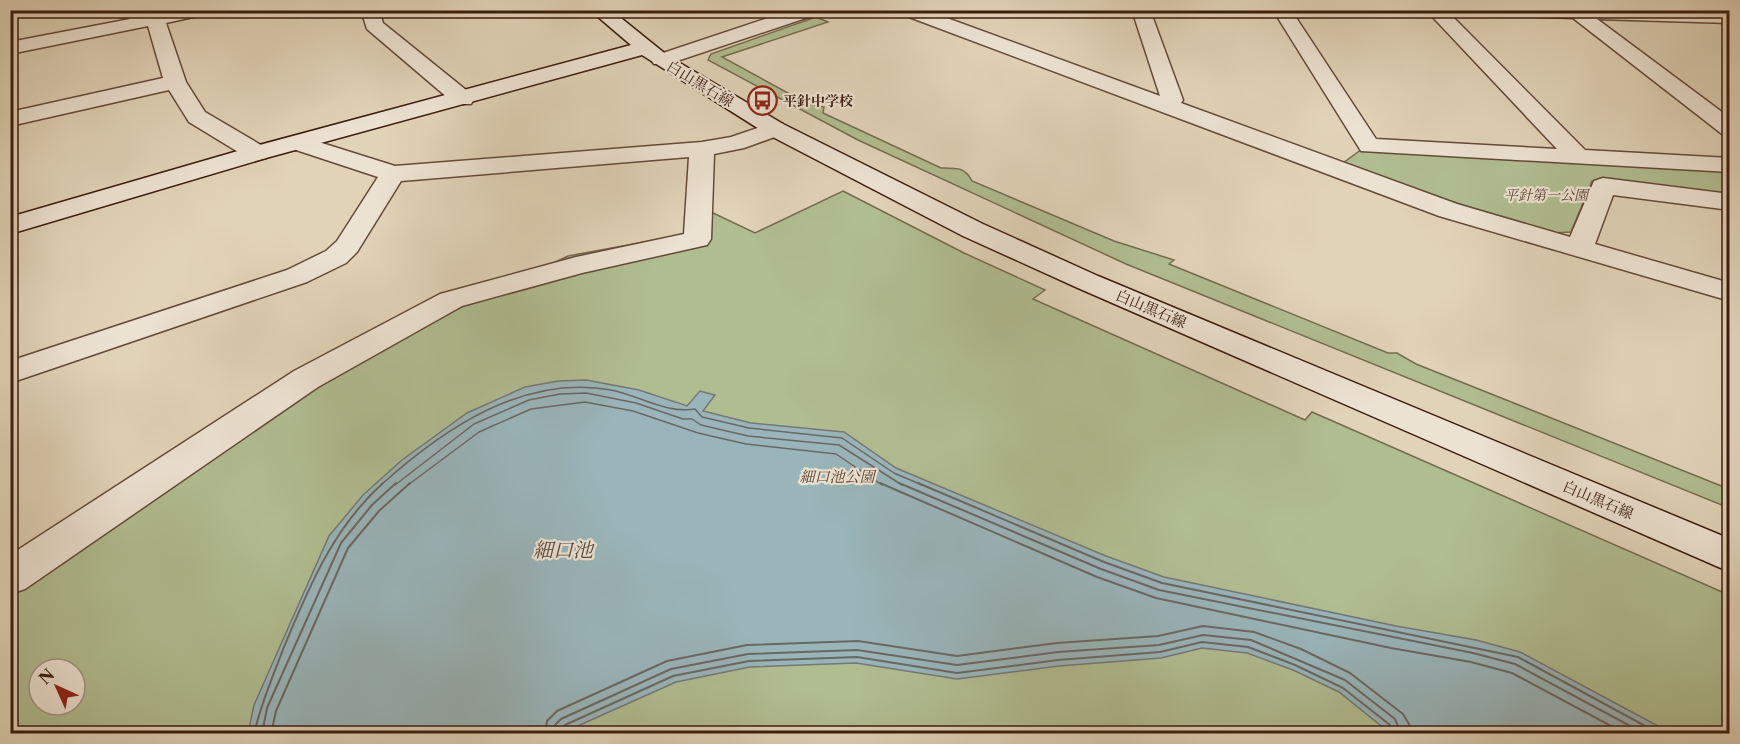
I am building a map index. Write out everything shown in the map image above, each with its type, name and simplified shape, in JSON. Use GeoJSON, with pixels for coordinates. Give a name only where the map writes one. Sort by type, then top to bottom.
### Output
{"type":"FeatureCollection","features":[{"type":"Feature","properties":{"kind":"street"},"geometry":{"type":"LineString","coordinates":[[117,10],[155,19]]}},
{"type":"Feature","properties":{"kind":"street"},"geometry":{"type":"LineString","coordinates":[[10,48],[201,10]]}},
{"type":"Feature","properties":{"kind":"street"},"geometry":{"type":"LineString","coordinates":[[370,10],[374,25],[462,99]]}},
{"type":"Feature","properties":{"kind":"street","name":"白山黒石線"},"geometry":{"type":"LineString","coordinates":[[599,10],[652,54],[775,129],[881,185],[1088,282],[1730,556]]}},
{"type":"Feature","properties":{"kind":"street"},"geometry":{"type":"LineString","coordinates":[[10,226],[257,153],[462,99],[652,54],[812,10]]}},
{"type":"Feature","properties":{"kind":"street"},"geometry":{"type":"LineString","coordinates":[[907,10],[1448,210],[1579,250],[1730,292]]}},
{"type":"Feature","properties":{"kind":"street"},"geometry":{"type":"LineString","coordinates":[[1141,10],[1172,100],[1163,106]]}},
{"type":"Feature","properties":{"kind":"street"},"geometry":{"type":"LineString","coordinates":[[1282,10],[1369,146],[1730,165]]}},
{"type":"Feature","properties":{"kind":"street"},"geometry":{"type":"LineString","coordinates":[[1435,10],[1579,158]]}},
{"type":"Feature","properties":{"kind":"street"},"geometry":{"type":"LineString","coordinates":[[1483,10],[1730,17]]}},
{"type":"Feature","properties":{"kind":"street"},"geometry":{"type":"LineString","coordinates":[[1578,14],[1730,129]]}},
{"type":"Feature","properties":{"kind":"street"},"geometry":{"type":"LineString","coordinates":[[155,19],[175,82],[196,117],[257,153]]}},
{"type":"Feature","properties":{"kind":"street"},"geometry":{"type":"LineString","coordinates":[[10,119],[175,82]]}},
{"type":"Feature","properties":{"kind":"street"},"geometry":{"type":"LineString","coordinates":[[298,143],[393,174],[702,149],[736,143],[775,129]]}},
{"type":"Feature","properties":{"kind":"street"},"geometry":{"type":"LineString","coordinates":[[10,577],[306,379],[451,300],[576,266],[697,239],[702,149]]}},
{"type":"Feature","properties":{"kind":"street"},"geometry":{"type":"LineString","coordinates":[[10,373],[297,276],[336,257],[347,246],[393,174]]}},
{"type":"Feature","properties":{"kind":"street"},"geometry":{"type":"LineString","coordinates":[[1579,250],[1603,186],[1730,202]]}},
{"type":"Feature","properties":{"kind":"green space"},"geometry":{"type":"Polygon","coordinates":[[[816,17],[828,22],[722,57],[808,104],[824,107],[823,113],[941,168],[960,169],[972,181],[1114,241],[1174,260],[1169,264],[1388,353],[1397,353],[1416,364],[1729,489],[1729,508],[1126,264],[858,140],[708,60],[711,54],[816,17]]]}},
{"type":"Feature","properties":{"kind":"green space","name":"平針第一公園"},"geometry":{"type":"Polygon","coordinates":[[[1362,149],[1729,171],[1729,197],[1592,181],[1571,232],[1552,233],[1434,196],[1343,163],[1362,149]]]}},
{"type":"Feature","properties":{"kind":"green space","name":"細口池公園"},"geometry":{"type":"Polygon","coordinates":[[[843,191],[964,253],[1045,290],[1033,299],[1305,420],[1312,412],[1729,595],[1729,733],[11,733],[10,594],[288,402],[453,311],[568,256],[710,230],[711,212],[755,233],[843,191]]]}},
{"type":"Feature","properties":{"kind":"water","name":"細口池"},"geometry":{"type":"Polygon","coordinates":[[[586,380],[639,390],[687,406],[700,391],[715,395],[703,411],[751,423],[844,432],[896,468],[1106,556],[1164,577],[1396,626],[1476,640],[1520,652],[1671,733],[1390,733],[1339,692],[1293,670],[1247,653],[1202,648],[1161,658],[1059,666],[957,679],[856,663],[750,667],[676,682],[562,733],[248,733],[254,705],[329,536],[363,495],[402,460],[467,413],[525,387],[558,381],[586,380]]]}},
{"type":"Feature","properties":{"kind":"place","name":"平針中学校"},"geometry":{"type":"Point","coordinates":[762,101]}}]}
